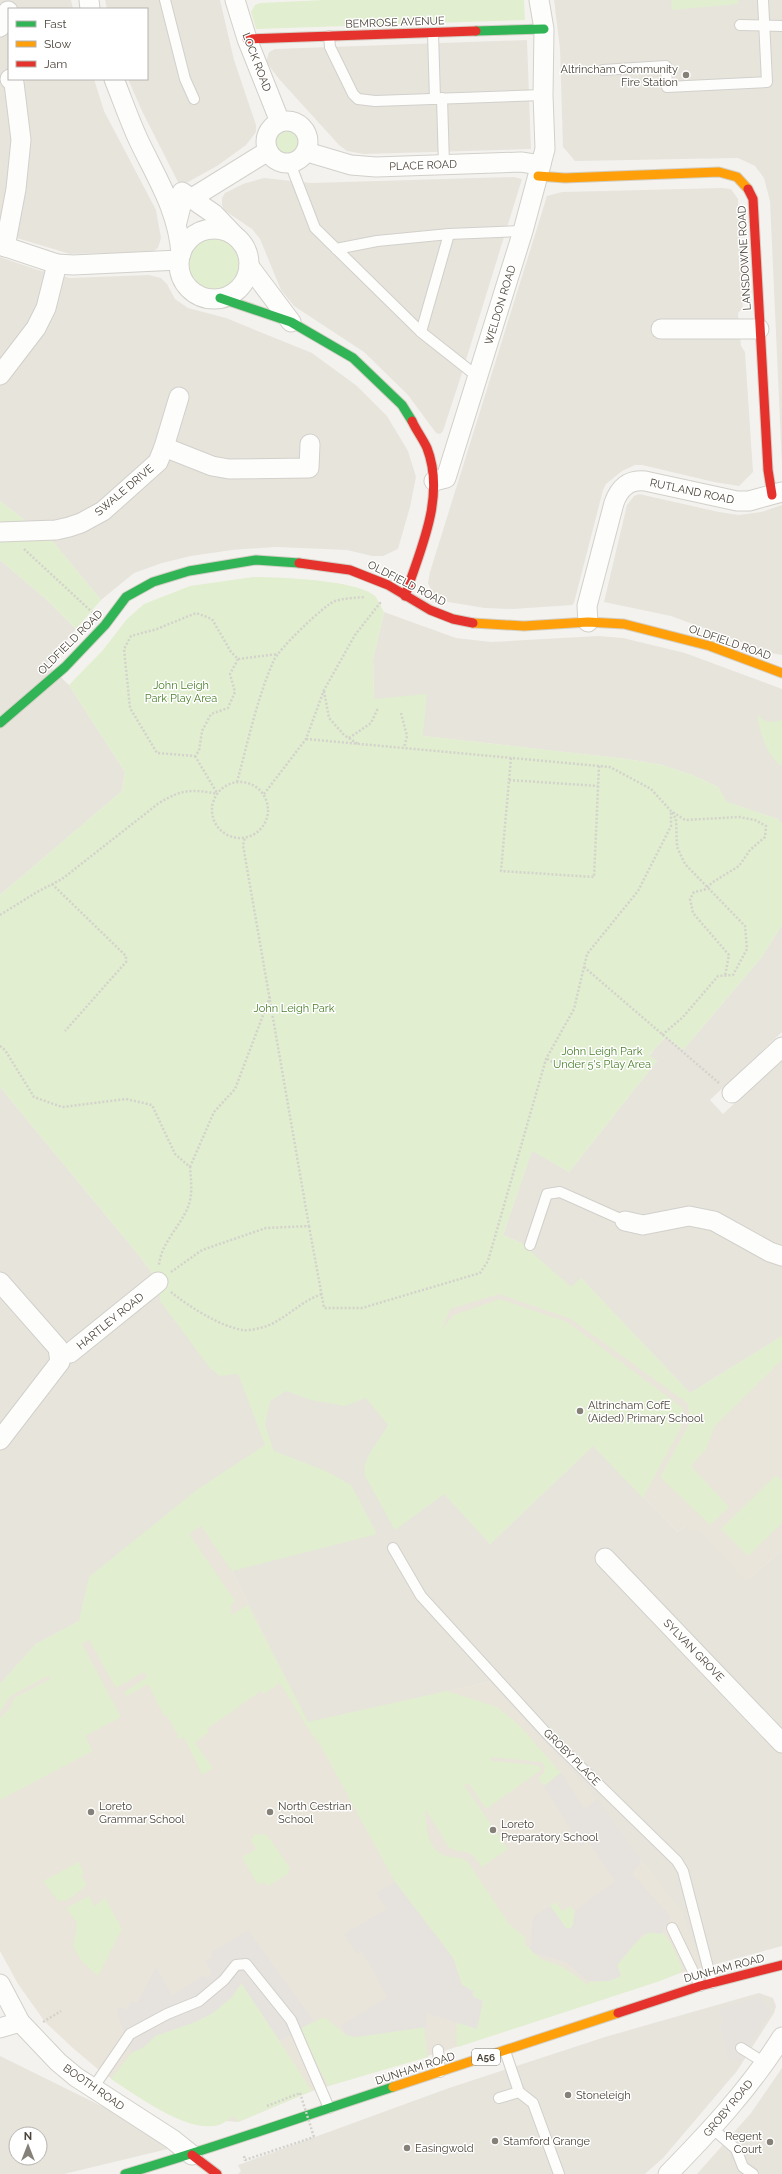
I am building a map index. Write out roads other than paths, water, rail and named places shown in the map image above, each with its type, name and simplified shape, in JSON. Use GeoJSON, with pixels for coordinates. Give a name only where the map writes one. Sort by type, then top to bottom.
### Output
{"type":"FeatureCollection","features":[{"type":"Feature","properties":{"kind":"main road","name":"BEMROSE AVENUE"},"geometry":{"type":"LineString","coordinates":[[247,39],[544,29]]}},
{"type":"Feature","properties":{"kind":"main road","name":"LANSDOWNE ROAD"},"geometry":{"type":"LineString","coordinates":[[540,171],[565,178],[718,172],[732,174],[744,180],[753,199],[768,470],[777,494]]}},
{"type":"Feature","properties":{"kind":"main road"},"geometry":{"type":"LineString","coordinates":[[220,298],[290,322],[353,358],[402,405],[427,448],[434,481],[430,520],[405,596]]}},
{"type":"Feature","properties":{"kind":"main road","name":"OLDFIELD ROAD"},"geometry":{"type":"LineString","coordinates":[[0,723],[65,667],[105,625],[126,597],[153,582],[188,571],[256,560],[299,562],[350,570],[376,579],[430,610],[453,619],[476,624],[524,626],[588,622],[624,624],[710,646],[782,673]]}},
{"type":"Feature","properties":{"kind":"main road","name":"DUNHAM ROAD"},"geometry":{"type":"LineString","coordinates":[[125,2174],[192,2155],[251,2133],[700,1986],[782,1965]]}},
{"type":"Feature","properties":{"kind":"main road"},"geometry":{"type":"LineString","coordinates":[[192,2155],[217,2174]]}},
{"type":"Feature","properties":{"kind":"street","name":"LOCK ROAD"},"geometry":{"type":"LineString","coordinates":[[236,0],[247,39],[280,122]]}},
{"type":"Feature","properties":{"kind":"street","name":"WELDON ROAD"},"geometry":{"type":"LineString","coordinates":[[434,481],[446,478],[523,231],[545,149],[543,95],[544,29],[539,0]]}},
{"type":"Feature","properties":{"kind":"street"},"geometry":{"type":"LineString","coordinates":[[0,70],[8,78]]}},
{"type":"Feature","properties":{"kind":"street"},"geometry":{"type":"LineString","coordinates":[[10,80],[14,83],[21,140],[16,189],[3,246],[56,264],[73,265],[180,257]]}},
{"type":"Feature","properties":{"kind":"street"},"geometry":{"type":"LineString","coordinates":[[114,80],[138,139],[159,178],[177,222],[183,280],[190,289],[198,295],[209,299],[231,295],[240,288],[246,279],[249,266],[248,254],[243,243],[214,214],[192,198],[159,178]]}},
{"type":"Feature","properties":{"kind":"street"},"geometry":{"type":"LineString","coordinates":[[280,122],[294,122],[305,130],[309,144],[307,152],[300,160],[290,164],[278,162],[268,151],[267,136],[270,130],[280,122]]}},
{"type":"Feature","properties":{"kind":"street"},"geometry":{"type":"LineString","coordinates":[[177,222],[182,202],[192,198],[268,151]]}},
{"type":"Feature","properties":{"kind":"street","name":"PLACE ROAD"},"geometry":{"type":"LineString","coordinates":[[307,152],[351,165],[376,167],[521,162],[540,171]]}},
{"type":"Feature","properties":{"kind":"street"},"geometry":{"type":"LineString","coordinates":[[180,257],[190,238],[200,232],[211,229],[223,230],[234,235]]}},
{"type":"Feature","properties":{"kind":"street"},"geometry":{"type":"LineString","coordinates":[[0,375],[36,328],[46,308],[56,264]]}},
{"type":"Feature","properties":{"kind":"street"},"geometry":{"type":"LineString","coordinates":[[249,266],[290,322]]}},
{"type":"Feature","properties":{"kind":"street"},"geometry":{"type":"LineString","coordinates":[[661,329],[759,329]]}},
{"type":"Feature","properties":{"kind":"street","name":"SWALE DRIVE"},"geometry":{"type":"LineString","coordinates":[[2,531],[56,530],[81,523],[103,511],[149,472],[158,462],[179,397]]}},
{"type":"Feature","properties":{"kind":"street"},"geometry":{"type":"LineString","coordinates":[[164,447],[212,466],[229,469],[309,468],[310,444]]}},
{"type":"Feature","properties":{"kind":"street","name":"RUTLAND ROAD"},"geometry":{"type":"LineString","coordinates":[[588,622],[587,606],[614,503],[618,493],[627,484],[636,480],[645,480],[737,501],[749,501],[777,494]]}},
{"type":"Feature","properties":{"kind":"street"},"geometry":{"type":"LineString","coordinates":[[732,1093],[782,1047]]}},
{"type":"Feature","properties":{"kind":"street"},"geometry":{"type":"LineString","coordinates":[[625,1221],[643,1225],[689,1216],[714,1221],[770,1252],[782,1256]]}},
{"type":"Feature","properties":{"kind":"street"},"geometry":{"type":"LineString","coordinates":[[0,1282],[50,1338],[60,1354],[60,1362],[57,1368],[10,1425],[0,1440]]}},
{"type":"Feature","properties":{"kind":"street","name":"HARTLEY ROAD"},"geometry":{"type":"LineString","coordinates":[[60,1354],[70,1353],[158,1282]]}},
{"type":"Feature","properties":{"kind":"street","name":"SYLVAN GROVE"},"geometry":{"type":"LineString","coordinates":[[605,1558],[782,1743]]}},
{"type":"Feature","properties":{"kind":"street"},"geometry":{"type":"LineString","coordinates":[[0,1984],[20,2022],[0,2028]]}},
{"type":"Feature","properties":{"kind":"street","name":"BOOTH ROAD"},"geometry":{"type":"LineString","coordinates":[[20,2022],[58,2062],[93,2088],[172,2139],[192,2155]]}},
{"type":"Feature","properties":{"kind":"street","name":"GROBY ROAD"},"geometry":{"type":"LineString","coordinates":[[668,2174],[713,2129],[765,2063],[782,2037]]}},
{"type":"Feature","properties":{"kind":"lane"},"geometry":{"type":"LineString","coordinates":[[165,0],[185,79],[194,99]]}},
{"type":"Feature","properties":{"kind":"lane"},"geometry":{"type":"LineString","coordinates":[[603,70],[666,66],[667,87],[767,82],[762,0]]}},
{"type":"Feature","properties":{"kind":"lane"},"geometry":{"type":"LineString","coordinates":[[740,25],[782,26]]}},
{"type":"Feature","properties":{"kind":"lane"},"geometry":{"type":"LineString","coordinates":[[433,33],[444,165]]}},
{"type":"Feature","properties":{"kind":"lane"},"geometry":{"type":"LineString","coordinates":[[329,36],[330,47],[353,94],[358,99],[375,101],[543,95]]}},
{"type":"Feature","properties":{"kind":"lane"},"geometry":{"type":"LineString","coordinates":[[290,164],[315,228],[421,332],[478,377]]}},
{"type":"Feature","properties":{"kind":"lane"},"geometry":{"type":"LineString","coordinates":[[336,249],[377,241],[449,234],[523,231]]}},
{"type":"Feature","properties":{"kind":"lane"},"geometry":{"type":"LineString","coordinates":[[421,332],[449,234]]}},
{"type":"Feature","properties":{"kind":"lane"},"geometry":{"type":"LineString","coordinates":[[530,1245],[546,1194],[560,1192],[625,1221]]}},
{"type":"Feature","properties":{"kind":"lane","name":"GROBY PLACE"},"geometry":{"type":"LineString","coordinates":[[392,1548],[422,1596],[549,1736],[677,1861],[682,1871],[712,1983]]}},
{"type":"Feature","properties":{"kind":"lane"},"geometry":{"type":"LineString","coordinates":[[672,1928],[700,1986]]}},
{"type":"Feature","properties":{"kind":"lane"},"geometry":{"type":"LineString","coordinates":[[93,2088],[130,2034],[167,2014],[199,2001],[224,1980],[236,1965],[244,1963],[290,2020],[329,2108]]}},
{"type":"Feature","properties":{"kind":"lane"},"geometry":{"type":"LineString","coordinates":[[741,2048],[765,2063]]}},
{"type":"Feature","properties":{"kind":"lane"},"geometry":{"type":"LineString","coordinates":[[438,2050],[440,2072]]}},
{"type":"Feature","properties":{"kind":"lane"},"geometry":{"type":"LineString","coordinates":[[505,2051],[519,2092],[533,2103],[559,2174]]}},
{"type":"Feature","properties":{"kind":"lane"},"geometry":{"type":"LineString","coordinates":[[499,2098],[519,2092]]}},
{"type":"Feature","properties":{"kind":"lane"},"geometry":{"type":"LineString","coordinates":[[713,2129],[736,2149],[743,2167],[753,2174]]}},
{"type":"Feature","properties":{"kind":"place","name":"Altrincham Community Fire Station"},"geometry":{"type":"Point","coordinates":[686,75]}},
{"type":"Feature","properties":{"kind":"place","name":"Altrincham CofE (Aided) Primary School"},"geometry":{"type":"Point","coordinates":[580,1411]}},
{"type":"Feature","properties":{"kind":"place","name":"Loreto Grammar School"},"geometry":{"type":"Point","coordinates":[91,1812]}},
{"type":"Feature","properties":{"kind":"place","name":"North Cestrian School"},"geometry":{"type":"Point","coordinates":[270,1812]}},
{"type":"Feature","properties":{"kind":"place","name":"Loreto Preparatory School"},"geometry":{"type":"Point","coordinates":[493,1830]}},
{"type":"Feature","properties":{"kind":"place","name":"Stoneleigh"},"geometry":{"type":"Point","coordinates":[568,2095]}},
{"type":"Feature","properties":{"kind":"place","name":"Stamford Grange"},"geometry":{"type":"Point","coordinates":[495,2141]}},
{"type":"Feature","properties":{"kind":"place","name":"Regent Court"},"geometry":{"type":"Point","coordinates":[770,2142]}},
{"type":"Feature","properties":{"kind":"place","name":"Easingwold"},"geometry":{"type":"Point","coordinates":[407,2148]}},
{"type":"Feature","properties":{"kind":"park label","name":"John Leigh Park Play Area"},"geometry":{"type":"Point","coordinates":[181,691]}},
{"type":"Feature","properties":{"kind":"park label","name":"John Leigh Park"},"geometry":{"type":"Point","coordinates":[294,1008]}},
{"type":"Feature","properties":{"kind":"park label","name":"John Leigh Park Under 5's Play Area"},"geometry":{"type":"Point","coordinates":[602,1057]}}]}
